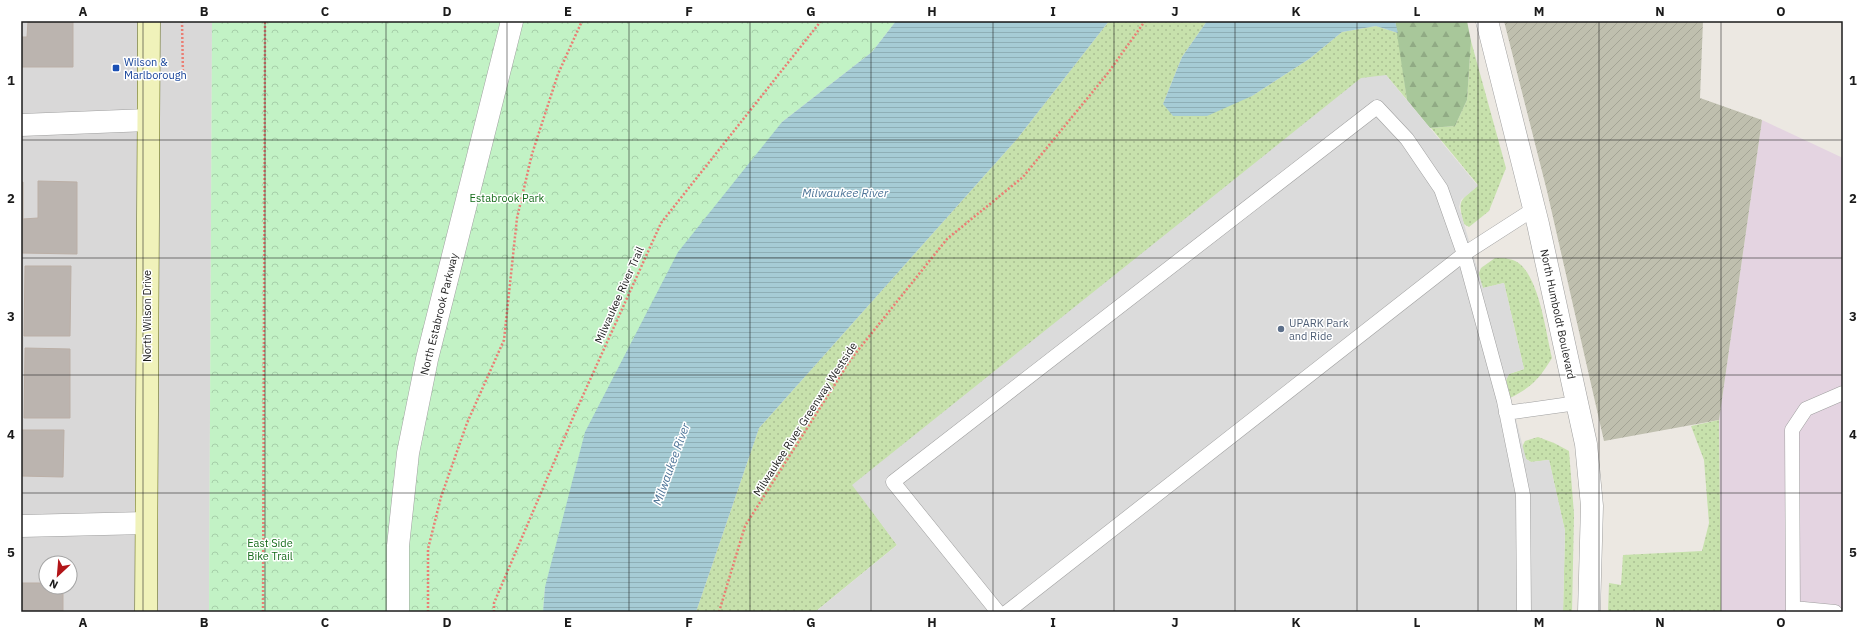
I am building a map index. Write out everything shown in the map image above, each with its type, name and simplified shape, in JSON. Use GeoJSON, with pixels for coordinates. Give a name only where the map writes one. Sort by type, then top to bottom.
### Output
{"type":"FeatureCollection","features":[{"type":"Feature","properties":{"kind":"street","name":"North Wilson Drive"},"geometry":{"type":"LineString","coordinates":[[146,612],[149,21]]}},
{"type":"Feature","properties":{"kind":"street","name":"North Estabrook Parkway"},"geometry":{"type":"LineString","coordinates":[[398,612],[398,546],[408,453],[427,359],[512,21]]}},
{"type":"Feature","properties":{"kind":"street","name":"North Humboldt Boulevard"},"geometry":{"type":"LineString","coordinates":[[1487,21],[1534,209],[1586,444],[1592,506],[1589,612]]}},
{"type":"Feature","properties":{"kind":"street"},"geometry":{"type":"LineString","coordinates":[[21,125],[148,120]]}},
{"type":"Feature","properties":{"kind":"street"},"geometry":{"type":"LineString","coordinates":[[21,526],[146,523]]}},
{"type":"Feature","properties":{"kind":"lane"},"geometry":{"type":"LineString","coordinates":[[998,612],[893,482],[1377,107],[1407,139],[1441,190],[1464,254],[1506,413],[1523,495],[1524,612]]}},
{"type":"Feature","properties":{"kind":"lane"},"geometry":{"type":"LineString","coordinates":[[1007,612],[1464,254],[1534,209]]}},
{"type":"Feature","properties":{"kind":"lane"},"geometry":{"type":"LineString","coordinates":[[1835,612],[1793,610],[1792,430],[1806,409],[1843,393]]}},
{"type":"Feature","properties":{"kind":"lane"},"geometry":{"type":"LineString","coordinates":[[1506,413],[1577,403]]}},
{"type":"Feature","properties":{"kind":"path"},"geometry":{"type":"LineString","coordinates":[[172,76],[183,76],[182,21]]}},
{"type":"Feature","properties":{"kind":"path"},"geometry":{"type":"LineString","coordinates":[[262,612],[265,21]]}},
{"type":"Feature","properties":{"kind":"path"},"geometry":{"type":"LineString","coordinates":[[428,612],[428,549],[441,497],[467,423],[504,340],[517,218],[532,154],[558,74],[582,21]]}},
{"type":"Feature","properties":{"kind":"path","name":"Milwaukee River Trail"},"geometry":{"type":"LineString","coordinates":[[494,612],[494,604],[575,413],[661,224],[821,21]]}},
{"type":"Feature","properties":{"kind":"path","name":"Milwaukee River Greenway Westside"},"geometry":{"type":"LineString","coordinates":[[719,612],[745,526],[851,358],[947,239],[1023,177],[1108,73],[1145,21]]}},
{"type":"Feature","properties":{"kind":"shaded area"},"geometry":{"type":"Polygon","coordinates":[[[21,21],[212,21],[209,612],[21,612],[21,21]]]}},
{"type":"Feature","properties":{"kind":"shaded area"},"geometry":{"type":"Polygon","coordinates":[[[1504,21],[1703,21],[1700,98],[1762,120],[1719,420],[1604,441],[1547,191],[1504,21]]]}},
{"type":"Feature","properties":{"kind":"shaded area","name":"UPARK Park and Ride"},"geometry":{"type":"Polygon","coordinates":[[[1386,75],[1478,186],[1461,200],[1459,207],[1483,288],[1504,283],[1524,369],[1509,374],[1506,380],[1526,459],[1531,462],[1549,460],[1565,531],[1563,612],[815,612],[897,545],[852,485],[1361,78],[1386,75]]]}},
{"type":"Feature","properties":{"kind":"shaded area"},"geometry":{"type":"Polygon","coordinates":[[[1762,120],[1843,158],[1843,612],[1721,612],[1719,420],[1762,120]]]}},
{"type":"Feature","properties":{"kind":"green space","name":"Estabrook Park"},"geometry":{"type":"Polygon","coordinates":[[[212,21],[896,21],[872,52],[782,122],[545,587],[543,612],[209,612],[212,21]]]}},
{"type":"Feature","properties":{"kind":"green space"},"geometry":{"type":"Polygon","coordinates":[[[1109,21],[1207,21],[1182,57],[1163,104],[1252,96],[1309,59],[1342,32],[1376,26],[1398,33],[1407,100],[1386,75],[853,485],[897,545],[815,612],[696,612],[759,428],[1017,139],[1109,21]]]}},
{"type":"Feature","properties":{"kind":"green space"},"geometry":{"type":"Polygon","coordinates":[[[1395,21],[1467,21],[1471,41],[1467,100],[1455,126],[1430,128],[1407,100],[1395,21]]]}},
{"type":"Feature","properties":{"kind":"green space"},"geometry":{"type":"Polygon","coordinates":[[[1471,41],[1506,168],[1489,211],[1469,227],[1464,224],[1461,205],[1464,198],[1478,185],[1431,128],[1455,126],[1467,100],[1471,41]]]}},
{"type":"Feature","properties":{"kind":"green space"},"geometry":{"type":"Polygon","coordinates":[[[1495,258],[1505,258],[1515,261],[1528,273],[1538,296],[1552,358],[1543,372],[1530,386],[1510,398],[1506,380],[1509,374],[1524,369],[1504,283],[1483,288],[1478,275],[1481,268],[1495,258]]]}},
{"type":"Feature","properties":{"kind":"green space"},"geometry":{"type":"Polygon","coordinates":[[[1719,420],[1721,612],[1608,612],[1609,583],[1621,585],[1623,555],[1702,551],[1709,523],[1704,460],[1691,426],[1719,420]]]}},
{"type":"Feature","properties":{"kind":"green space"},"geometry":{"type":"Polygon","coordinates":[[[1538,437],[1569,451],[1574,514],[1572,612],[1563,612],[1565,531],[1549,460],[1531,462],[1526,459],[1522,447],[1525,441],[1538,437]]]}},
{"type":"Feature","properties":{"kind":"water","name":"Milwaukee River"},"geometry":{"type":"Polygon","coordinates":[[[896,21],[1109,21],[1017,139],[759,428],[696,612],[543,612],[545,587],[585,432],[678,252],[782,122],[872,52],[896,21]]]}},
{"type":"Feature","properties":{"kind":"water"},"geometry":{"type":"Polygon","coordinates":[[[1207,21],[1395,21],[1398,33],[1376,26],[1342,32],[1309,59],[1252,96],[1207,116],[1173,116],[1163,104],[1182,57],[1207,21]]]}},
{"type":"Feature","properties":{"kind":"building"},"geometry":{"type":"Polygon","coordinates":[[[28,21],[73,21],[73,67],[21,67],[21,37],[27,37],[28,21]]]}},
{"type":"Feature","properties":{"kind":"building"},"geometry":{"type":"Polygon","coordinates":[[[38,181],[77,182],[77,254],[21,253],[21,182],[23,182],[23,219],[38,218],[38,181]]]}},
{"type":"Feature","properties":{"kind":"building"},"geometry":{"type":"Polygon","coordinates":[[[25,266],[71,266],[70,336],[24,336],[25,266]]]}},
{"type":"Feature","properties":{"kind":"building"},"geometry":{"type":"Polygon","coordinates":[[[25,348],[70,349],[70,418],[24,418],[25,348]]]}},
{"type":"Feature","properties":{"kind":"building"},"geometry":{"type":"Polygon","coordinates":[[[21,430],[64,430],[63,477],[21,476],[21,430]]]}},
{"type":"Feature","properties":{"kind":"building"},"geometry":{"type":"Polygon","coordinates":[[[21,583],[38,583],[38,595],[63,595],[63,612],[21,612],[21,583]]]}},
{"type":"Feature","properties":{"kind":"place","name":"Wilson & Marlborough"},"geometry":{"type":"Point","coordinates":[116,68]}},
{"type":"Feature","properties":{"kind":"place","name":"UPARK Park and Ride"},"geometry":{"type":"Point","coordinates":[1281,329]}},
{"type":"Feature","properties":{"kind":"park label","name":"East Side Bike Trail"},"geometry":{"type":"Point","coordinates":[270,549]}}]}
